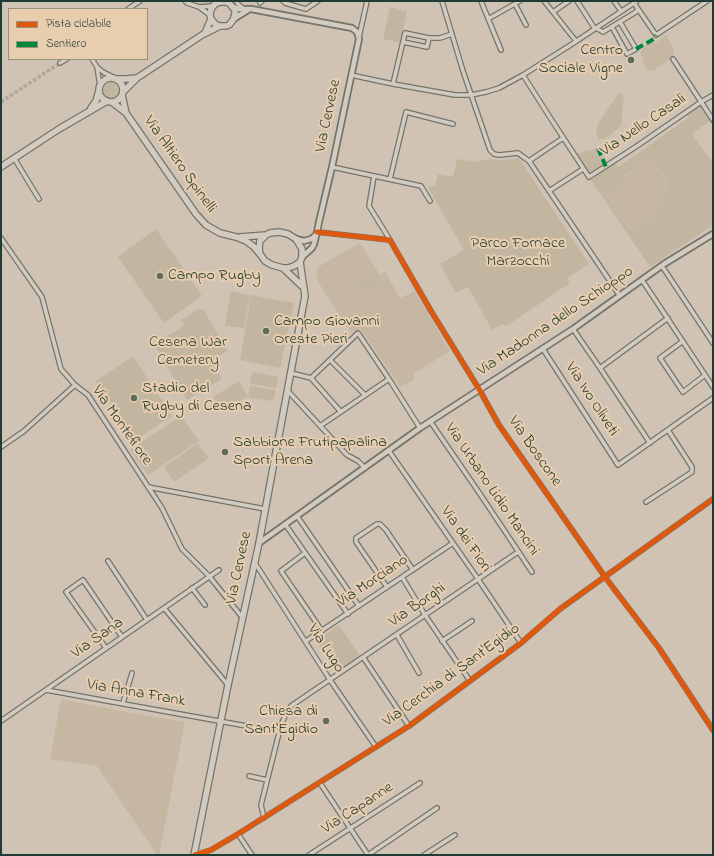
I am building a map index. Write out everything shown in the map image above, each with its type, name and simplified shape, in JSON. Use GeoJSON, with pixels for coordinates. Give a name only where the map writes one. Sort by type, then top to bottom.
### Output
{"type":"FeatureCollection","features":[{"type":"Feature","properties":{"kind":"main road"},"geometry":{"type":"LineString","coordinates":[[1,167],[90,110],[109,101],[118,100],[137,78],[205,33],[220,26],[229,25],[235,18],[235,3],[230,4],[224,1],[217,2],[213,6],[205,33]]}},
{"type":"Feature","properties":{"kind":"main road"},"geometry":{"type":"LineString","coordinates":[[210,17],[213,22],[220,26]]}},
{"type":"Feature","properties":{"kind":"main road"},"geometry":{"type":"LineString","coordinates":[[90,110],[96,101],[99,88],[104,80],[109,78],[126,80],[137,78]]}},
{"type":"Feature","properties":{"kind":"main road"},"geometry":{"type":"LineString","coordinates":[[115,78],[122,84],[123,93]]}},
{"type":"Feature","properties":{"kind":"main road"},"geometry":{"type":"LineString","coordinates":[[99,88],[101,97],[109,101]]}},
{"type":"Feature","properties":{"kind":"main road","name":"Via Altiero Spinelli"},"geometry":{"type":"LineString","coordinates":[[123,93],[126,113]]}},
{"type":"Feature","properties":{"kind":"main road","name":"Via Altiero Spinelli"},"geometry":{"type":"LineString","coordinates":[[109,101],[126,113],[196,214],[206,225],[220,233],[246,241],[260,254]]}},
{"type":"Feature","properties":{"kind":"main road"},"geometry":{"type":"LineString","coordinates":[[279,232],[288,234],[296,239],[302,249],[301,259],[294,266],[283,268],[269,264],[260,254],[260,241],[270,233],[279,232]]}},
{"type":"Feature","properties":{"kind":"main road","name":"Via Altiero Spinelli"},"geometry":{"type":"LineString","coordinates":[[236,237],[266,235]]}},
{"type":"Feature","properties":{"kind":"main road","name":"Via Cervese"},"geometry":{"type":"LineString","coordinates":[[195,855],[228,685],[259,543],[304,296],[301,259]]}},
{"type":"Feature","properties":{"kind":"main road"},"geometry":{"type":"LineString","coordinates":[[283,268],[302,286]]}},
{"type":"Feature","properties":{"kind":"street"},"geometry":{"type":"LineString","coordinates":[[130,8],[140,1]]}},
{"type":"Feature","properties":{"kind":"street"},"geometry":{"type":"LineString","coordinates":[[185,1],[199,7],[213,6]]}},
{"type":"Feature","properties":{"kind":"street"},"geometry":{"type":"LineString","coordinates":[[283,1],[285,4],[306,9],[318,1]]}},
{"type":"Feature","properties":{"kind":"street","name":"Via Cervese"},"geometry":{"type":"LineString","coordinates":[[301,259],[312,248],[317,234],[366,1]]}},
{"type":"Feature","properties":{"kind":"street"},"geometry":{"type":"LineString","coordinates":[[442,1],[463,71],[490,150],[494,154],[499,155],[518,154],[529,161],[620,296]]}},
{"type":"Feature","properties":{"kind":"street"},"geometry":{"type":"LineString","coordinates":[[481,1],[501,50]]}},
{"type":"Feature","properties":{"kind":"street"},"geometry":{"type":"LineString","coordinates":[[488,19],[520,1]]}},
{"type":"Feature","properties":{"kind":"street"},"geometry":{"type":"LineString","coordinates":[[544,1],[576,41]]}},
{"type":"Feature","properties":{"kind":"street"},"geometry":{"type":"LineString","coordinates":[[553,12],[569,1]]}},
{"type":"Feature","properties":{"kind":"street"},"geometry":{"type":"LineString","coordinates":[[577,1],[595,29],[604,32],[636,12],[638,8]]}},
{"type":"Feature","properties":{"kind":"street"},"geometry":{"type":"LineString","coordinates":[[614,1],[621,11]]}},
{"type":"Feature","properties":{"kind":"street"},"geometry":{"type":"LineString","coordinates":[[351,75],[455,95],[471,95],[486,92],[499,88],[523,75],[635,2],[656,35],[707,1]]}},
{"type":"Feature","properties":{"kind":"street"},"geometry":{"type":"LineString","coordinates":[[235,3],[244,9],[252,9],[352,28],[362,25]]}},
{"type":"Feature","properties":{"kind":"street"},"geometry":{"type":"LineString","coordinates":[[515,4],[526,25]]}},
{"type":"Feature","properties":{"kind":"street"},"geometry":{"type":"LineString","coordinates":[[199,7],[210,17]]}},
{"type":"Feature","properties":{"kind":"street"},"geometry":{"type":"LineString","coordinates":[[235,18],[252,9]]}},
{"type":"Feature","properties":{"kind":"street"},"geometry":{"type":"LineString","coordinates":[[612,27],[627,54],[636,49],[620,22]]}},
{"type":"Feature","properties":{"kind":"street"},"geometry":{"type":"LineString","coordinates":[[352,28],[357,32],[359,39]]}},
{"type":"Feature","properties":{"kind":"street"},"geometry":{"type":"LineString","coordinates":[[393,84],[405,33],[429,38],[440,38],[452,34]]}},
{"type":"Feature","properties":{"kind":"street"},"geometry":{"type":"LineString","coordinates":[[403,42],[427,47],[429,38]]}},
{"type":"Feature","properties":{"kind":"street"},"geometry":{"type":"LineString","coordinates":[[673,59],[713,120]]}},
{"type":"Feature","properties":{"kind":"street"},"geometry":{"type":"LineString","coordinates":[[60,63],[65,60]]}},
{"type":"Feature","properties":{"kind":"street"},"geometry":{"type":"LineString","coordinates":[[92,60],[96,67],[99,88]]}},
{"type":"Feature","properties":{"kind":"street"},"geometry":{"type":"LineString","coordinates":[[96,67],[115,78]]}},
{"type":"Feature","properties":{"kind":"street"},"geometry":{"type":"LineString","coordinates":[[523,75],[583,169],[548,191]]}},
{"type":"Feature","properties":{"kind":"street","name":"Via Nello Casali"},"geometry":{"type":"LineString","coordinates":[[583,169],[589,177],[713,95]]}},
{"type":"Feature","properties":{"kind":"street"},"geometry":{"type":"LineString","coordinates":[[390,179],[406,112],[453,124]]}},
{"type":"Feature","properties":{"kind":"street"},"geometry":{"type":"LineString","coordinates":[[529,161],[563,138]]}},
{"type":"Feature","properties":{"kind":"street"},"geometry":{"type":"LineString","coordinates":[[14,158],[39,199]]}},
{"type":"Feature","properties":{"kind":"street"},"geometry":{"type":"LineString","coordinates":[[332,166],[421,186],[430,201]]}},
{"type":"Feature","properties":{"kind":"street","name":"Via Boscone"},"geometry":{"type":"LineString","coordinates":[[374,176],[369,206],[499,425],[605,577],[659,648],[713,730]]}},
{"type":"Feature","properties":{"kind":"street"},"geometry":{"type":"LineString","coordinates":[[296,239],[304,241],[311,239],[317,234],[390,240]]}},
{"type":"Feature","properties":{"kind":"street","name":"Via Madonna dello Schioppo"},"geometry":{"type":"LineString","coordinates":[[259,543],[430,421],[543,349],[662,266],[713,234]]}},
{"type":"Feature","properties":{"kind":"street","name":"Via Montefiore"},"geometry":{"type":"LineString","coordinates":[[1,238],[42,297],[61,369],[75,385],[88,396],[162,508],[182,549],[209,576],[242,617]]}},
{"type":"Feature","properties":{"kind":"street"},"geometry":{"type":"LineString","coordinates":[[662,266],[713,343]]}},
{"type":"Feature","properties":{"kind":"street"},"geometry":{"type":"LineString","coordinates":[[642,280],[713,387]]}},
{"type":"Feature","properties":{"kind":"street"},"geometry":{"type":"LineString","coordinates":[[600,368],[668,318]]}},
{"type":"Feature","properties":{"kind":"street"},"geometry":{"type":"LineString","coordinates":[[573,329],[650,443],[713,398]]}},
{"type":"Feature","properties":{"kind":"street"},"geometry":{"type":"LineString","coordinates":[[311,378],[358,333],[420,428]]}},
{"type":"Feature","properties":{"kind":"street"},"geometry":{"type":"LineString","coordinates":[[683,341],[660,358],[683,392],[705,375]]}},
{"type":"Feature","properties":{"kind":"street","name":"Via Ivo Oliveti"},"geometry":{"type":"LineString","coordinates":[[543,349],[618,464],[650,443]]}},
{"type":"Feature","properties":{"kind":"street"},"geometry":{"type":"LineString","coordinates":[[330,360],[365,395]]}},
{"type":"Feature","properties":{"kind":"street"},"geometry":{"type":"LineString","coordinates":[[290,373],[311,378],[341,412]]}},
{"type":"Feature","properties":{"kind":"street"},"geometry":{"type":"LineString","coordinates":[[320,426],[389,379]]}},
{"type":"Feature","properties":{"kind":"street"},"geometry":{"type":"LineString","coordinates":[[1,447],[24,431],[75,385]]}},
{"type":"Feature","properties":{"kind":"street"},"geometry":{"type":"LineString","coordinates":[[287,390],[347,456],[358,461],[365,468]]}},
{"type":"Feature","properties":{"kind":"street","name":"Via Urbano Lidio Mancini"},"geometry":{"type":"LineString","coordinates":[[430,421],[532,572]]}},
{"type":"Feature","properties":{"kind":"street"},"geometry":{"type":"LineString","coordinates":[[646,502],[692,472],[692,467],[668,430]]}},
{"type":"Feature","properties":{"kind":"street","name":"Via dei Fiori"},"geometry":{"type":"LineString","coordinates":[[389,451],[521,643]]}},
{"type":"Feature","properties":{"kind":"street"},"geometry":{"type":"LineString","coordinates":[[148,487],[265,509]]}},
{"type":"Feature","properties":{"kind":"street","name":"Via Cerchia di Sant'Egidio"},"geometry":{"type":"LineString","coordinates":[[195,855],[211,850],[238,834],[409,726],[521,643],[560,609],[713,499]]}},
{"type":"Feature","properties":{"kind":"street"},"geometry":{"type":"LineString","coordinates":[[298,516],[359,606]]}},
{"type":"Feature","properties":{"kind":"street"},"geometry":{"type":"LineString","coordinates":[[286,524],[348,614]]}},
{"type":"Feature","properties":{"kind":"street"},"geometry":{"type":"LineString","coordinates":[[387,587],[356,542],[356,538],[376,524],[380,524],[386,530],[412,570]]}},
{"type":"Feature","properties":{"kind":"street","name":"Via Morciano"},"geometry":{"type":"LineString","coordinates":[[306,642],[453,543]]}},
{"type":"Feature","properties":{"kind":"street","name":"Via Borghi"},"geometry":{"type":"LineString","coordinates":[[264,818],[261,805],[267,780],[285,716],[291,706],[518,552]]}},
{"type":"Feature","properties":{"kind":"street"},"geometry":{"type":"LineString","coordinates":[[305,553],[281,571],[322,631]]}},
{"type":"Feature","properties":{"kind":"street"},"geometry":{"type":"LineString","coordinates":[[108,561],[147,620]]}},
{"type":"Feature","properties":{"kind":"street","name":"Via Lugo"},"geometry":{"type":"LineString","coordinates":[[254,562],[330,680],[376,747]]}},
{"type":"Feature","properties":{"kind":"street","name":"Via Sana"},"geometry":{"type":"LineString","coordinates":[[1,721],[219,570]]}},
{"type":"Feature","properties":{"kind":"street"},"geometry":{"type":"LineString","coordinates":[[402,577],[425,615],[470,681]]}},
{"type":"Feature","properties":{"kind":"street"},"geometry":{"type":"LineString","coordinates":[[106,648],[66,592],[83,580],[122,637]]}},
{"type":"Feature","properties":{"kind":"street"},"geometry":{"type":"LineString","coordinates":[[192,588],[205,605]]}},
{"type":"Feature","properties":{"kind":"street"},"geometry":{"type":"LineString","coordinates":[[164,608],[228,685]]}},
{"type":"Feature","properties":{"kind":"street"},"geometry":{"type":"LineString","coordinates":[[442,641],[472,621]]}},
{"type":"Feature","properties":{"kind":"street"},"geometry":{"type":"LineString","coordinates":[[397,635],[420,673]]}},
{"type":"Feature","properties":{"kind":"street"},"geometry":{"type":"LineString","coordinates":[[363,657],[409,726]]}},
{"type":"Feature","properties":{"kind":"street"},"geometry":{"type":"LineString","coordinates":[[123,703],[132,673]]}},
{"type":"Feature","properties":{"kind":"street","name":"Via Anna Frank"},"geometry":{"type":"LineString","coordinates":[[46,690],[280,732]]}},
{"type":"Feature","properties":{"kind":"street"},"geometry":{"type":"LineString","coordinates":[[249,776],[267,780]]}},
{"type":"Feature","properties":{"kind":"street"},"geometry":{"type":"LineString","coordinates":[[320,783],[368,855],[437,808]]}},
{"type":"Feature","properties":{"kind":"street","name":"Via Capanne"},"geometry":{"type":"LineString","coordinates":[[309,855],[420,783]]}},
{"type":"Feature","properties":{"kind":"street"},"geometry":{"type":"LineString","coordinates":[[238,834],[252,855]]}},
{"type":"Feature","properties":{"kind":"street"},"geometry":{"type":"LineString","coordinates":[[424,855],[455,835]]}},
{"type":"Feature","properties":{"kind":"shaded area"},"geometry":{"type":"Polygon","coordinates":[[[666,35],[674,49],[672,58],[653,71],[648,71],[642,61],[640,52],[645,46],[650,43],[655,43],[666,35]]]}},
{"type":"Feature","properties":{"kind":"shaded area"},"geometry":{"type":"Polygon","coordinates":[[[651,157],[666,180],[666,193],[656,215],[646,224],[630,230],[606,195],[626,181],[623,177],[651,157]]]}},
{"type":"Feature","properties":{"kind":"shaded area"},"geometry":{"type":"Polygon","coordinates":[[[360,243],[380,275],[385,272],[400,298],[415,291],[450,351],[413,374],[415,379],[400,387],[360,328],[351,333],[317,280],[318,267],[360,243]]]}},
{"type":"Feature","properties":{"kind":"shaded area"},"geometry":{"type":"Polygon","coordinates":[[[61,699],[185,722],[159,855],[157,855],[97,766],[50,759],[61,699]]]}},
{"type":"Feature","properties":{"kind":"green space"},"geometry":{"type":"Polygon","coordinates":[[[214,1],[209,5],[202,5],[191,2],[214,1]]]}},
{"type":"Feature","properties":{"kind":"green space"},"geometry":{"type":"Polygon","coordinates":[[[390,7],[407,11],[400,43],[383,39],[390,7]]]}},
{"type":"Feature","properties":{"kind":"green space"},"geometry":{"type":"Polygon","coordinates":[[[111,82],[117,84],[119,90],[117,96],[111,98],[105,96],[103,90],[105,84],[111,82]]]}},
{"type":"Feature","properties":{"kind":"green space"},"geometry":{"type":"Polygon","coordinates":[[[619,93],[624,95],[621,126],[604,139],[598,139],[596,131],[599,122],[619,93]]]}},
{"type":"Feature","properties":{"kind":"green space"},"geometry":{"type":"Polygon","coordinates":[[[700,105],[710,121],[692,134],[713,163],[713,225],[650,267],[591,180],[615,163],[618,167],[688,118],[686,115],[700,105]],[[651,157],[623,176],[626,181],[606,195],[630,230],[646,224],[656,215],[666,193],[667,180],[651,157]]]}},
{"type":"Feature","properties":{"kind":"green space"},"geometry":{"type":"Polygon","coordinates":[[[599,148],[606,165],[590,174],[577,155],[583,151],[599,148]]]}},
{"type":"Feature","properties":{"kind":"green space","name":"Parco Fornace Marzocchi"},"geometry":{"type":"Polygon","coordinates":[[[519,158],[589,264],[567,278],[570,283],[505,327],[503,324],[492,330],[468,287],[456,293],[440,264],[464,250],[427,186],[435,187],[438,174],[453,177],[457,159],[475,162],[488,159],[504,160],[519,158]]]}},
{"type":"Feature","properties":{"kind":"green space","name":"Campo Rugby"},"geometry":{"type":"Polygon","coordinates":[[[156,229],[202,296],[164,323],[118,257],[156,229]]]}},
{"type":"Feature","properties":{"kind":"green space"},"geometry":{"type":"Polygon","coordinates":[[[376,275],[381,284],[364,294],[358,285],[376,275]]]}},
{"type":"Feature","properties":{"kind":"green space"},"geometry":{"type":"Polygon","coordinates":[[[231,291],[250,295],[244,328],[225,326],[231,291]]]}},
{"type":"Feature","properties":{"kind":"green space","name":"Campo Giovanni Oreste Pieri"},"geometry":{"type":"Polygon","coordinates":[[[251,295],[294,303],[280,368],[240,360],[251,295]]]}},
{"type":"Feature","properties":{"kind":"green space","name":"Cesena War Cemetery"},"geometry":{"type":"Polygon","coordinates":[[[199,308],[201,310],[203,309],[228,351],[211,361],[222,379],[187,400],[154,344],[184,326],[181,320],[199,308]]]}},
{"type":"Feature","properties":{"kind":"green space","name":"Stadio del Rugby di Cesena"},"geometry":{"type":"Polygon","coordinates":[[[133,356],[172,416],[136,440],[96,381],[133,356]]]}},
{"type":"Feature","properties":{"kind":"green space"},"geometry":{"type":"Polygon","coordinates":[[[252,372],[279,377],[276,388],[250,384],[252,372]]]}},
{"type":"Feature","properties":{"kind":"green space"},"geometry":{"type":"Polygon","coordinates":[[[239,381],[248,396],[222,412],[213,397],[239,381]]]}},
{"type":"Feature","properties":{"kind":"green space"},"geometry":{"type":"Polygon","coordinates":[[[250,386],[276,390],[273,401],[248,398],[250,386]]]}},
{"type":"Feature","properties":{"kind":"green space"},"geometry":{"type":"Polygon","coordinates":[[[181,416],[199,441],[148,475],[130,450],[181,416]]]}},
{"type":"Feature","properties":{"kind":"green space"},"geometry":{"type":"Polygon","coordinates":[[[198,443],[209,458],[174,482],[164,467],[198,443]]]}},
{"type":"Feature","properties":{"kind":"green space"},"geometry":{"type":"Polygon","coordinates":[[[339,625],[360,656],[337,672],[316,641],[339,625]]]}},
{"type":"Feature","properties":{"kind":"tunnel"},"geometry":{"type":"LineString","coordinates":[[1,102],[60,63]]}},
{"type":"Feature","properties":{"kind":"marked path"},"geometry":{"type":"LineString","coordinates":[[636,49],[654,39],[656,35]]}},
{"type":"Feature","properties":{"kind":"marked path"},"geometry":{"type":"LineString","coordinates":[[598,148],[606,167]]}},
{"type":"Feature","properties":{"kind":"cycle path"},"geometry":{"type":"LineString","coordinates":[[317,232],[390,240],[499,425],[605,577],[659,648],[713,730]]}},
{"type":"Feature","properties":{"kind":"cycle path"},"geometry":{"type":"LineString","coordinates":[[195,855],[211,850],[238,834],[409,726],[521,643],[560,609],[713,499]]}},
{"type":"Feature","properties":{"kind":"place","name":"Centro Sociale Vigne"},"geometry":{"type":"Point","coordinates":[631,60]}},
{"type":"Feature","properties":{"kind":"place","name":"Campo Rugby"},"geometry":{"type":"Point","coordinates":[160,276]}},
{"type":"Feature","properties":{"kind":"place","name":"Campo Giovanni Oreste Pieri"},"geometry":{"type":"Point","coordinates":[266,331]}},
{"type":"Feature","properties":{"kind":"place","name":"Stadio del Rugby di Cesena"},"geometry":{"type":"Point","coordinates":[134,398]}},
{"type":"Feature","properties":{"kind":"place","name":"Sabbione Frutipapalina Sport Arena"},"geometry":{"type":"Point","coordinates":[225,452]}},
{"type":"Feature","properties":{"kind":"place","name":"Chiesa di Sant'Egidio"},"geometry":{"type":"Point","coordinates":[326,721]}}]}
